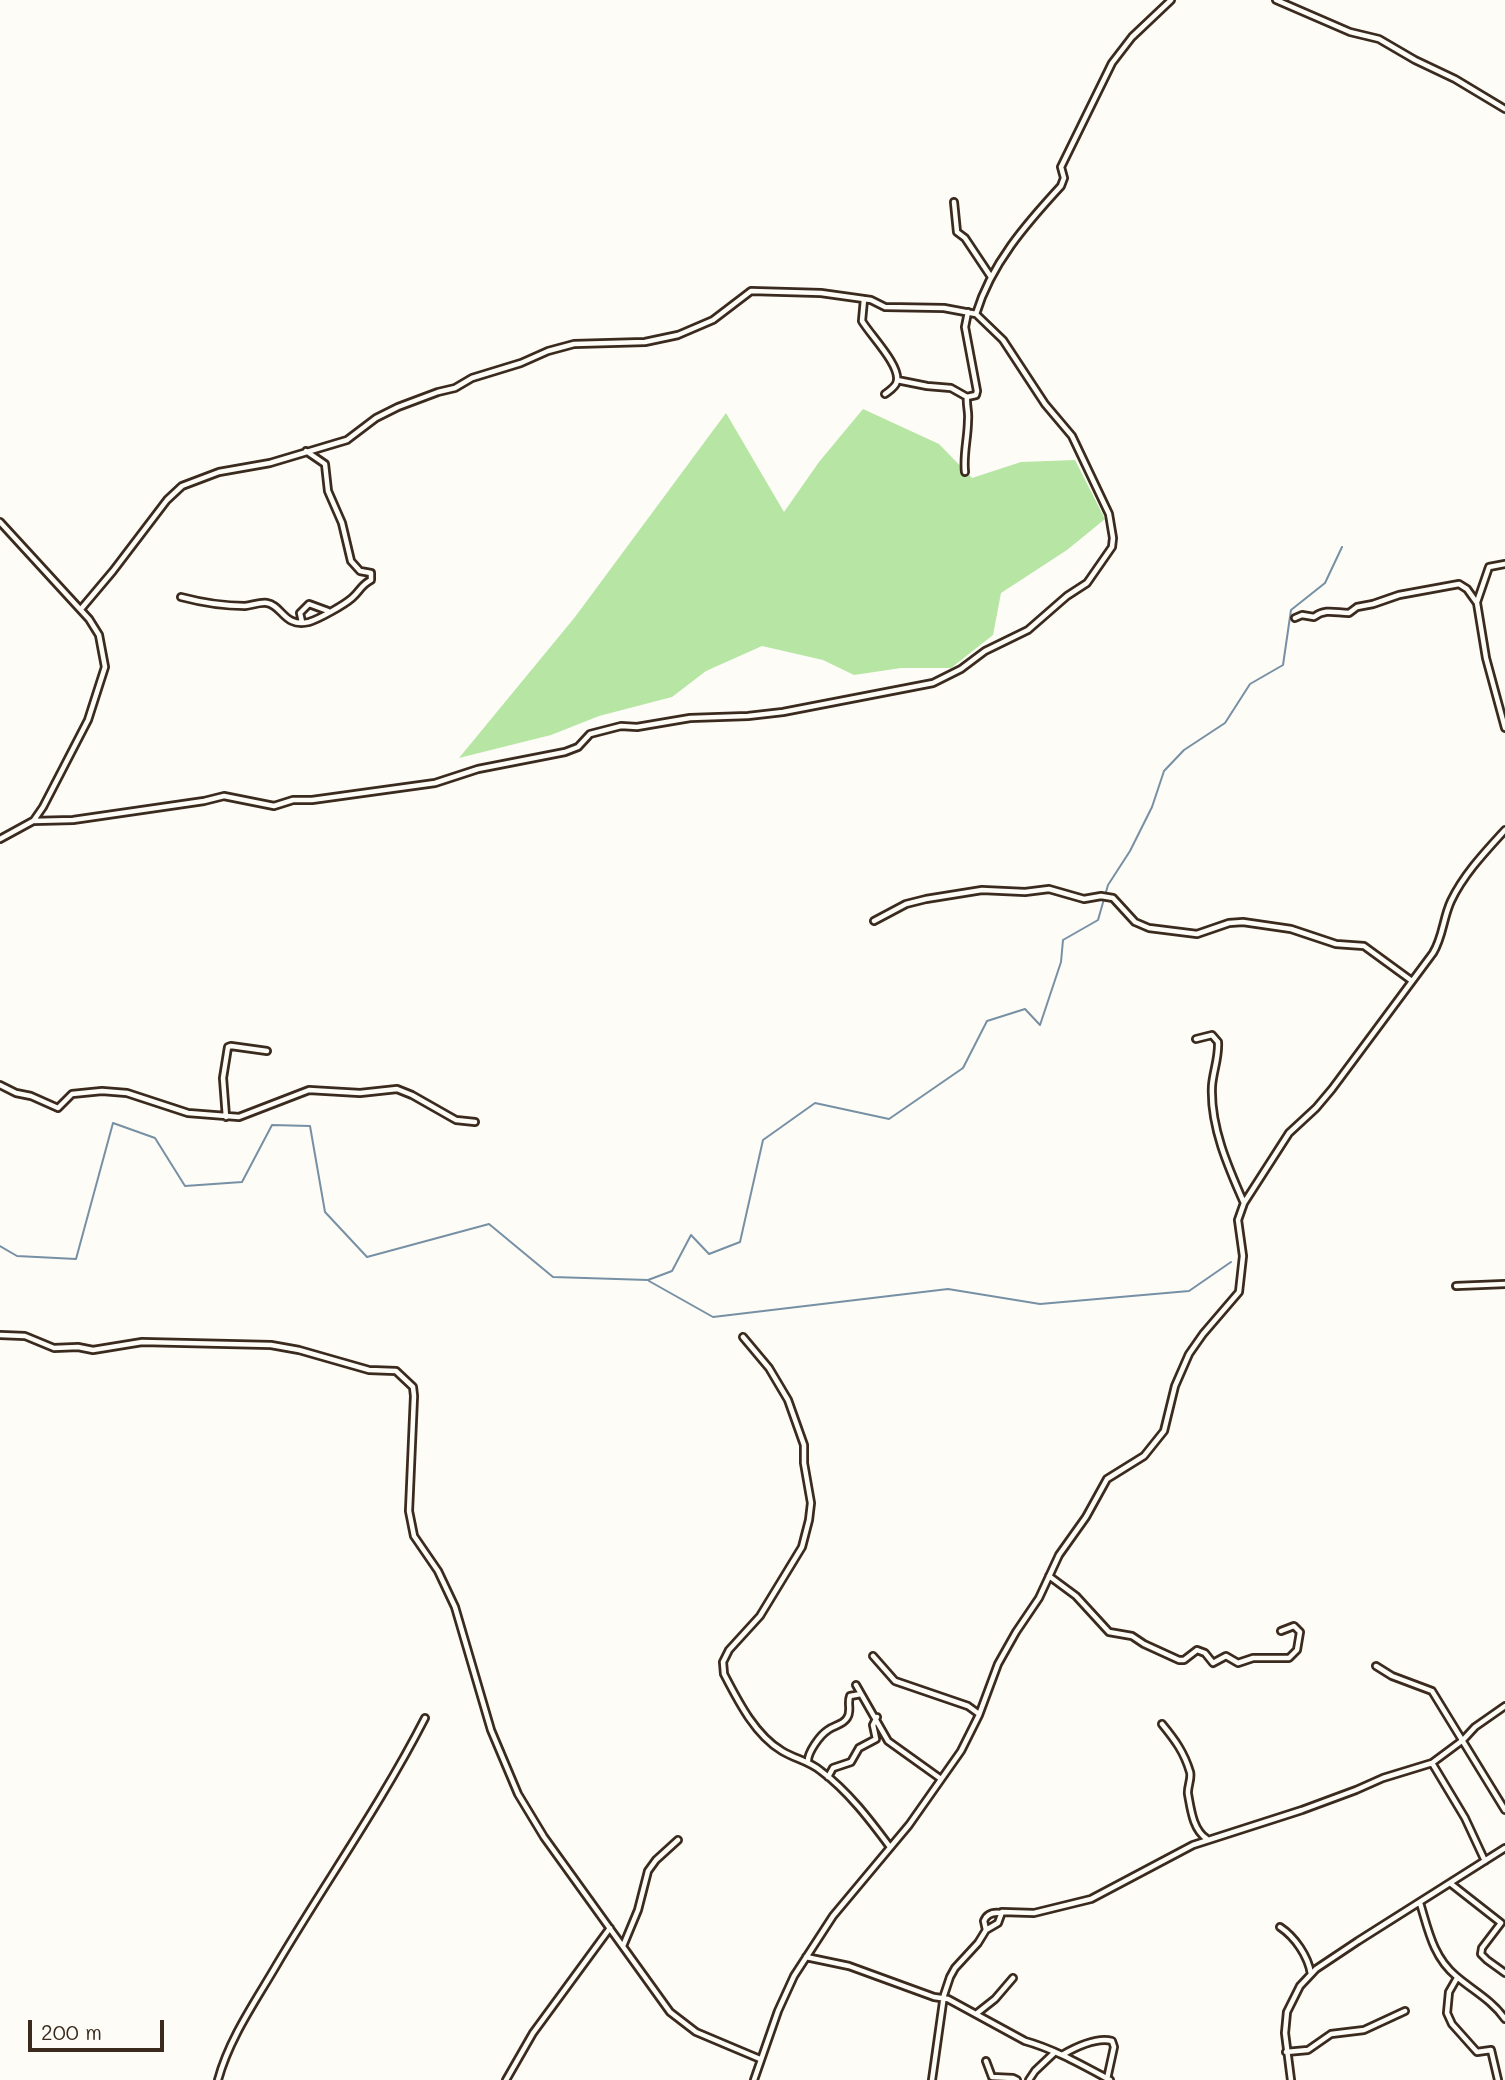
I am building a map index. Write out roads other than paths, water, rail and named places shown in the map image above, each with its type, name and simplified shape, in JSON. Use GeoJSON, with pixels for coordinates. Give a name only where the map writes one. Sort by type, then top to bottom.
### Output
{"type":"FeatureCollection","features":[{"type":"Feature","properties":{"kind":"street"},"geometry":{"type":"LineString","coordinates":[[976,314],[990,276],[1011,245],[1061,186],[1064,178],[1061,167],[1112,62],[1132,37],[1171,0]]}},
{"type":"Feature","properties":{"kind":"street"},"geometry":{"type":"LineString","coordinates":[[1276,0],[1350,32],[1379,39],[1505,109]]}},
{"type":"Feature","properties":{"kind":"street"},"geometry":{"type":"LineString","coordinates":[[954,202],[957,232],[965,238],[990,276]]}},
{"type":"Feature","properties":{"kind":"street"},"geometry":{"type":"LineString","coordinates":[[1,837],[33,821],[74,820],[207,801],[221,796],[274,806],[293,800],[312,800],[435,783],[469,771],[565,752],[578,747],[590,734],[617,727],[637,727],[690,718],[791,711],[921,687],[952,674],[985,651],[1035,625],[1067,596],[1087,583],[1112,547],[1113,538],[1109,514],[1072,436],[1045,404],[1003,340],[976,314],[944,309],[885,307],[864,299],[821,293],[751,291],[713,320],[678,335],[645,342],[574,344],[548,351],[511,367],[472,378],[455,388],[398,407],[376,418],[347,440],[270,463],[219,472],[182,486],[167,500],[81,609]]}},
{"type":"Feature","properties":{"kind":"street"},"geometry":{"type":"LineString","coordinates":[[864,299],[862,321],[891,359],[897,380],[896,385],[885,394]]}},
{"type":"Feature","properties":{"kind":"street"},"geometry":{"type":"LineString","coordinates":[[897,380],[951,388],[967,397],[976,394],[965,327],[968,312]]}},
{"type":"Feature","properties":{"kind":"street"},"geometry":{"type":"LineString","coordinates":[[965,472],[969,418],[967,397]]}},
{"type":"Feature","properties":{"kind":"street"},"geometry":{"type":"LineString","coordinates":[[181,597],[243,606],[267,603],[283,616],[302,623],[314,620],[345,604],[355,596],[359,587],[371,580],[372,575],[357,569],[351,561],[342,523],[330,499],[325,464],[306,451]]}},
{"type":"Feature","properties":{"kind":"street"},"geometry":{"type":"LineString","coordinates":[[0,522],[81,609],[99,635],[105,667],[88,720],[33,821]]}},
{"type":"Feature","properties":{"kind":"street"},"geometry":{"type":"LineString","coordinates":[[1476,603],[1489,567],[1505,564]]}},
{"type":"Feature","properties":{"kind":"street"},"geometry":{"type":"LineString","coordinates":[[1295,618],[1302,615],[1314,617],[1320,612],[1349,613],[1357,607],[1399,595],[1459,584],[1467,589],[1476,603],[1486,658],[1505,727]]}},
{"type":"Feature","properties":{"kind":"street"},"geometry":{"type":"LineString","coordinates":[[302,623],[300,612],[309,604],[328,611]]}},
{"type":"Feature","properties":{"kind":"street"},"geometry":{"type":"LineString","coordinates":[[754,2080],[778,2011],[806,1957],[839,1907],[917,1814],[966,1744],[998,1664],[1035,1605],[1054,1563],[1086,1517],[1107,1479],[1144,1456],[1160,1439],[1167,1424],[1175,1386],[1189,1354],[1239,1292],[1243,1256],[1238,1220],[1244,1203],[1289,1133],[1332,1089],[1438,946],[1450,905],[1462,881],[1505,830]]}},
{"type":"Feature","properties":{"kind":"street"},"geometry":{"type":"LineString","coordinates":[[874,921],[897,908],[926,899],[982,890],[1025,892],[1049,889],[1084,899],[1101,896],[1113,898],[1135,922],[1149,928],[1197,933],[1229,923],[1243,922],[1291,929],[1336,944],[1364,946],[1412,981]]}},
{"type":"Feature","properties":{"kind":"street"},"geometry":{"type":"LineString","coordinates":[[1196,1039],[1212,1035],[1218,1042],[1217,1066],[1212,1083],[1214,1114],[1221,1149],[1244,1203]]}},
{"type":"Feature","properties":{"kind":"street"},"geometry":{"type":"LineString","coordinates":[[226,1117],[223,1078],[228,1047],[267,1051]]}},
{"type":"Feature","properties":{"kind":"street"},"geometry":{"type":"LineString","coordinates":[[0,1085],[58,1108],[72,1094],[115,1092],[146,1097],[178,1111],[226,1117],[246,1116],[309,1090],[360,1093],[397,1089],[456,1120],[475,1122]]}},
{"type":"Feature","properties":{"kind":"street"},"geometry":{"type":"LineString","coordinates":[[1456,1286],[1505,1284]]}},
{"type":"Feature","properties":{"kind":"street"},"geometry":{"type":"LineString","coordinates":[[0,1335],[25,1336],[54,1348],[93,1350],[142,1342],[271,1345],[369,1370],[396,1371],[409,1382],[414,1396],[410,1527],[438,1571],[455,1607],[491,1730],[518,1794],[544,1837],[661,2001],[683,2023],[709,2039],[760,2059]]}},
{"type":"Feature","properties":{"kind":"street"},"geometry":{"type":"LineString","coordinates":[[743,1337],[769,1368],[788,1400],[804,1445],[804,1463],[811,1503],[802,1547],[760,1616],[729,1650],[723,1662],[724,1674],[761,1734],[783,1752],[808,1762],[828,1777],[872,1822],[890,1847]]}},
{"type":"Feature","properties":{"kind":"street"},"geometry":{"type":"LineString","coordinates":[[1049,1576],[1076,1596],[1109,1632],[1132,1636],[1180,1660],[1197,1650],[1205,1653],[1212,1663],[1223,1656],[1238,1663],[1254,1658],[1289,1658],[1297,1650],[1300,1632],[1294,1626],[1281,1631]]}},
{"type":"Feature","properties":{"kind":"street"},"geometry":{"type":"LineString","coordinates":[[873,1657],[895,1681],[968,1706],[979,1715]]}},
{"type":"Feature","properties":{"kind":"street"},"geometry":{"type":"LineString","coordinates":[[1376,1666],[1392,1676],[1432,1691],[1505,1810]]}},
{"type":"Feature","properties":{"kind":"street"},"geometry":{"type":"LineString","coordinates":[[856,1685],[877,1717],[888,1741],[941,1779]]}},
{"type":"Feature","properties":{"kind":"street"},"geometry":{"type":"LineString","coordinates":[[808,1762],[808,1753],[822,1735],[847,1719],[850,1696],[861,1694]]}},
{"type":"Feature","properties":{"kind":"street"},"geometry":{"type":"LineString","coordinates":[[986,1930],[984,1921],[987,1915],[993,1912],[1034,1913],[1091,1899],[1177,1851],[1432,1763],[1505,1706]]}},
{"type":"Feature","properties":{"kind":"street"},"geometry":{"type":"LineString","coordinates":[[828,1777],[833,1768],[854,1761],[859,1748],[876,1739],[873,1724],[877,1717]]}},
{"type":"Feature","properties":{"kind":"street"},"geometry":{"type":"LineString","coordinates":[[218,2080],[226,2057],[251,2007],[382,1798],[425,1718]]}},
{"type":"Feature","properties":{"kind":"street"},"geometry":{"type":"LineString","coordinates":[[1162,1724],[1181,1747],[1190,1773],[1188,1794],[1195,1826],[1197,1831],[1208,1839]]}},
{"type":"Feature","properties":{"kind":"street"},"geometry":{"type":"LineString","coordinates":[[1432,1763],[1465,1818],[1485,1861]]}},
{"type":"Feature","properties":{"kind":"street"},"geometry":{"type":"LineString","coordinates":[[623,1946],[638,1910],[648,1871],[678,1840]]}},
{"type":"Feature","properties":{"kind":"street"},"geometry":{"type":"LineString","coordinates":[[1291,2080],[1286,2052],[1287,2012],[1294,1994],[1311,1975],[1358,1941],[1505,1848]]}},
{"type":"Feature","properties":{"kind":"street"},"geometry":{"type":"LineString","coordinates":[[1450,1883],[1500,1921],[1503,1928],[1482,1948],[1481,1954],[1505,1973]]}},
{"type":"Feature","properties":{"kind":"street"},"geometry":{"type":"LineString","coordinates":[[1420,1902],[1430,1941],[1457,1978],[1478,1991],[1505,2019]]}},
{"type":"Feature","properties":{"kind":"street"},"geometry":{"type":"LineString","coordinates":[[932,2080],[944,1998],[952,1972],[986,1930],[998,1923],[1001,1913]]}},
{"type":"Feature","properties":{"kind":"street"},"geometry":{"type":"LineString","coordinates":[[1280,1927],[1293,1937],[1307,1961],[1311,1975]]}},
{"type":"Feature","properties":{"kind":"street"},"geometry":{"type":"LineString","coordinates":[[506,2080],[533,2033],[610,1928]]}},
{"type":"Feature","properties":{"kind":"street"},"geometry":{"type":"LineString","coordinates":[[806,1957],[849,1966],[933,1997],[944,1998],[1108,2079],[1114,2047],[1108,2039],[1084,2045],[1062,2055]]}},
{"type":"Feature","properties":{"kind":"street"},"geometry":{"type":"LineString","coordinates":[[976,2014],[995,1999],[1013,1978]]}},
{"type":"Feature","properties":{"kind":"street"},"geometry":{"type":"LineString","coordinates":[[1457,1978],[1448,1996],[1447,2013],[1452,2025],[1477,2052],[1491,2050],[1499,2080]]}},
{"type":"Feature","properties":{"kind":"street"},"geometry":{"type":"LineString","coordinates":[[944,2009],[958,2005]]}},
{"type":"Feature","properties":{"kind":"street"},"geometry":{"type":"LineString","coordinates":[[1286,2052],[1308,2050],[1331,2034],[1364,2030],[1405,2011]]}},
{"type":"Feature","properties":{"kind":"street"},"geometry":{"type":"LineString","coordinates":[[1028,2080],[1054,2053]]}},
{"type":"Feature","properties":{"kind":"street"},"geometry":{"type":"LineString","coordinates":[[986,2061],[992,2077],[1013,2077],[1017,2080]]}},
{"type":"Feature","properties":{"kind":"waterway"},"geometry":{"type":"LineString","coordinates":[[0,1246],[17,1256],[76,1259],[113,1123],[155,1138],[185,1186],[242,1182],[272,1125],[310,1126],[325,1212],[367,1257],[489,1224],[553,1277],[648,1280],[672,1271],[691,1235],[709,1254],[740,1242],[763,1140],[815,1103],[889,1119],[963,1068],[987,1021],[1025,1009],[1040,1025],[1061,962],[1063,940],[1098,920],[1108,885],[1130,851],[1152,807],[1164,771],[1184,750],[1225,723],[1250,684],[1283,665],[1291,610],[1325,583],[1342,547]]}},
{"type":"Feature","properties":{"kind":"waterway"},"geometry":{"type":"LineString","coordinates":[[649,1281],[713,1317],[948,1289],[1040,1304],[1189,1291],[1231,1262]]}}]}
